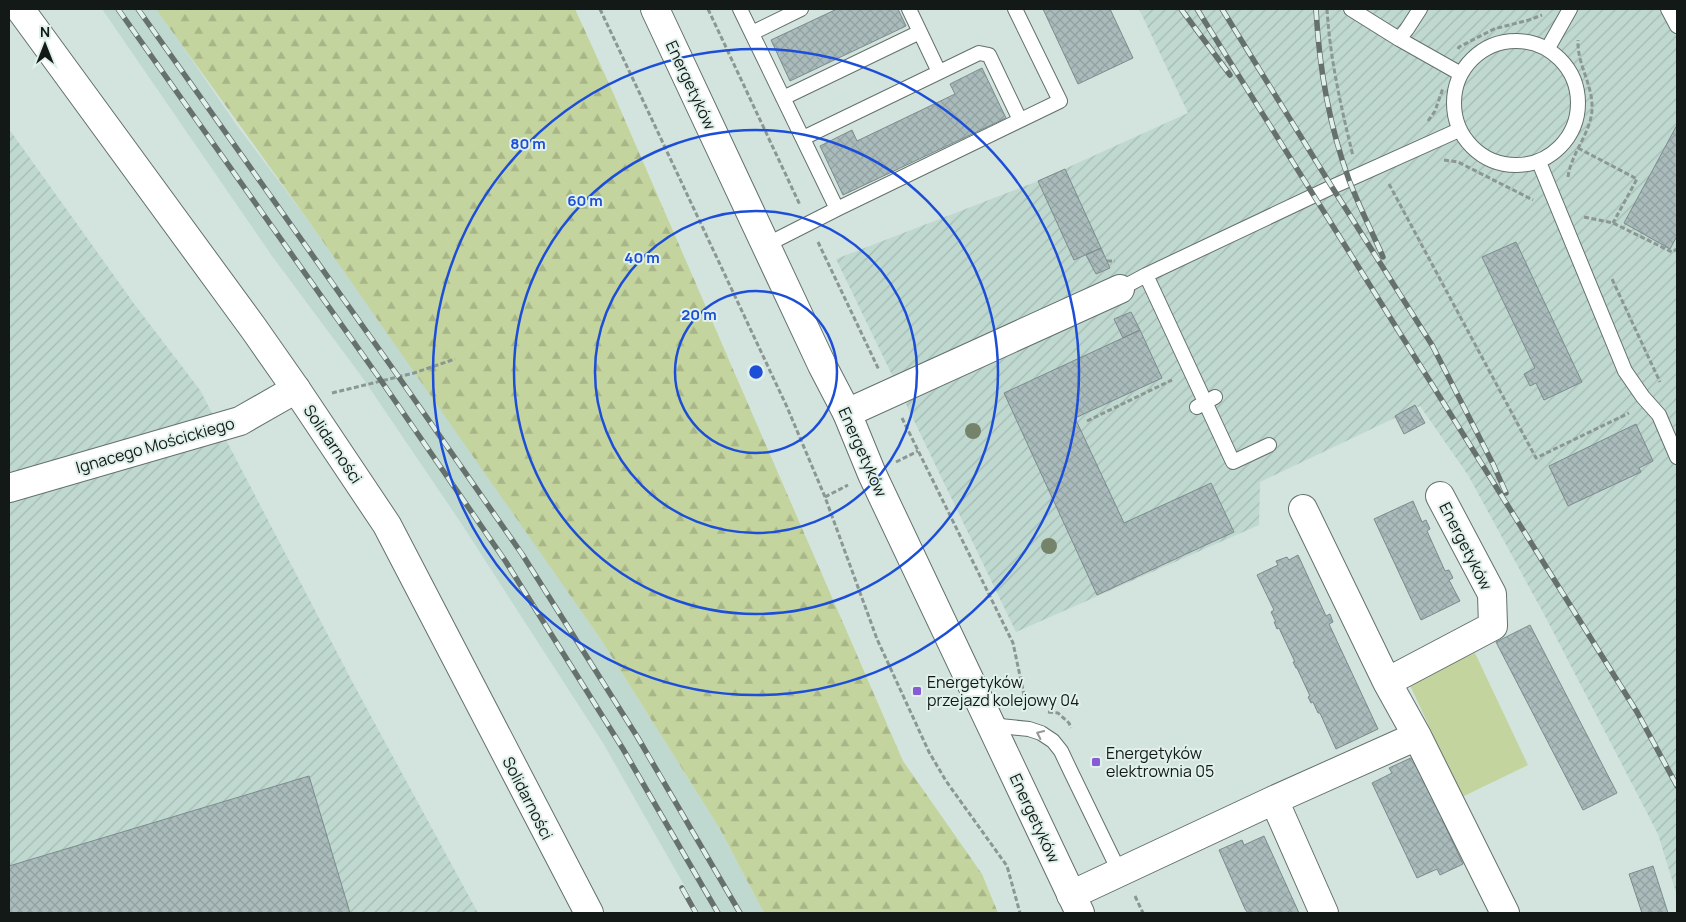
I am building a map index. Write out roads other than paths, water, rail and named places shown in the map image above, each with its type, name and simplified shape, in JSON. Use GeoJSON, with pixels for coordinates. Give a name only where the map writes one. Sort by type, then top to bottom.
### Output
{"type":"FeatureCollection","features":[{"type":"Feature","properties":{"kind":"street","name":"Solidarności"},"geometry":{"type":"LineString","coordinates":[[20,9],[296,389],[387,525],[589,913]]}},
{"type":"Feature","properties":{"kind":"street","name":"Energetyków"},"geometry":{"type":"LineString","coordinates":[[655,9],[822,365],[847,413],[872,474],[1075,904],[1120,873],[1274,800],[1417,736]]}},
{"type":"Feature","properties":{"kind":"street"},"geometry":{"type":"LineString","coordinates":[[847,413],[1120,289]]}},
{"type":"Feature","properties":{"kind":"street","name":"Ignacego Mościckiego"},"geometry":{"type":"LineString","coordinates":[[9,488],[240,421],[296,389]]}},
{"type":"Feature","properties":{"kind":"street","name":"Energetyków"},"geometry":{"type":"LineString","coordinates":[[1387,682],[1493,626],[1492,594],[1440,496]]}},
{"type":"Feature","properties":{"kind":"street"},"geometry":{"type":"LineString","coordinates":[[1303,510],[1387,682],[1417,736],[1505,913]]}},
{"type":"Feature","properties":{"kind":"street"},"geometry":{"type":"LineString","coordinates":[[1274,800],[1324,913]]}},
{"type":"Feature","properties":{"kind":"lane"},"geometry":{"type":"LineString","coordinates":[[740,9],[838,209]]}},
{"type":"Feature","properties":{"kind":"lane"},"geometry":{"type":"LineString","coordinates":[[752,33],[801,9]]}},
{"type":"Feature","properties":{"kind":"lane"},"geometry":{"type":"LineString","coordinates":[[909,9],[939,72]]}},
{"type":"Feature","properties":{"kind":"lane"},"geometry":{"type":"LineString","coordinates":[[766,245],[1060,101],[1015,9]]}},
{"type":"Feature","properties":{"kind":"lane"},"geometry":{"type":"LineString","coordinates":[[1351,9],[1455,71]]}},
{"type":"Feature","properties":{"kind":"lane"},"geometry":{"type":"LineString","coordinates":[[1399,39],[1420,9]]}},
{"type":"Feature","properties":{"kind":"lane"},"geometry":{"type":"LineString","coordinates":[[1548,48],[1570,9]]}},
{"type":"Feature","properties":{"kind":"lane"},"geometry":{"type":"LineString","coordinates":[[1668,9],[1677,26]]}},
{"type":"Feature","properties":{"kind":"lane"},"geometry":{"type":"LineString","coordinates":[[784,98],[920,32]]}},
{"type":"Feature","properties":{"kind":"lane"},"geometry":{"type":"LineString","coordinates":[[1520,40],[1548,48],[1563,61],[1574,78],[1579,98],[1577,118],[1570,136],[1556,151],[1539,162],[1520,166],[1502,164],[1484,157],[1470,145],[1460,130],[1455,116],[1455,71],[1469,62],[1479,52],[1492,45],[1506,41],[1520,40]]}},
{"type":"Feature","properties":{"kind":"lane"},"geometry":{"type":"LineString","coordinates":[[803,138],[979,53],[989,55],[1020,120]]}},
{"type":"Feature","properties":{"kind":"lane"},"geometry":{"type":"LineString","coordinates":[[1120,289],[1332,187],[1460,130]]}},
{"type":"Feature","properties":{"kind":"lane"},"geometry":{"type":"LineString","coordinates":[[1539,162],[1625,371],[1643,397],[1659,415],[1677,457]]}},
{"type":"Feature","properties":{"kind":"lane"},"geometry":{"type":"LineString","coordinates":[[1146,275],[1206,402],[1217,438],[1232,462],[1269,445]]}},
{"type":"Feature","properties":{"kind":"lane"},"geometry":{"type":"LineString","coordinates":[[990,725],[1029,729],[1041,733],[1053,741],[1061,751],[1120,873]]}},
{"type":"Feature","properties":{"kind":"railway"},"geometry":{"type":"LineString","coordinates":[[118,9],[382,382],[506,562],[623,749],[718,913]]}},
{"type":"Feature","properties":{"kind":"railway"},"geometry":{"type":"LineString","coordinates":[[138,9],[522,554],[638,738],[740,913]]}},
{"type":"Feature","properties":{"kind":"railway"},"geometry":{"type":"LineString","coordinates":[[1181,9],[1230,75]]}},
{"type":"Feature","properties":{"kind":"railway"},"geometry":{"type":"LineString","coordinates":[[1197,9],[1637,712],[1677,786]]}},
{"type":"Feature","properties":{"kind":"railway"},"geometry":{"type":"LineString","coordinates":[[1222,9],[1432,345],[1506,493]]}},
{"type":"Feature","properties":{"kind":"railway"},"geometry":{"type":"LineString","coordinates":[[1316,9],[1322,74],[1336,138],[1349,180],[1383,257]]}},
{"type":"Feature","properties":{"kind":"railway"},"geometry":{"type":"LineString","coordinates":[[682,888],[696,913]]}},
{"type":"Feature","properties":{"kind":"place","name":"Energetyków przejazd kolejowy 04"},"geometry":{"type":"Point","coordinates":[917,691]}},
{"type":"Feature","properties":{"kind":"place","name":"Energetyków elektrownia 05"},"geometry":{"type":"Point","coordinates":[1096,762]}}]}
